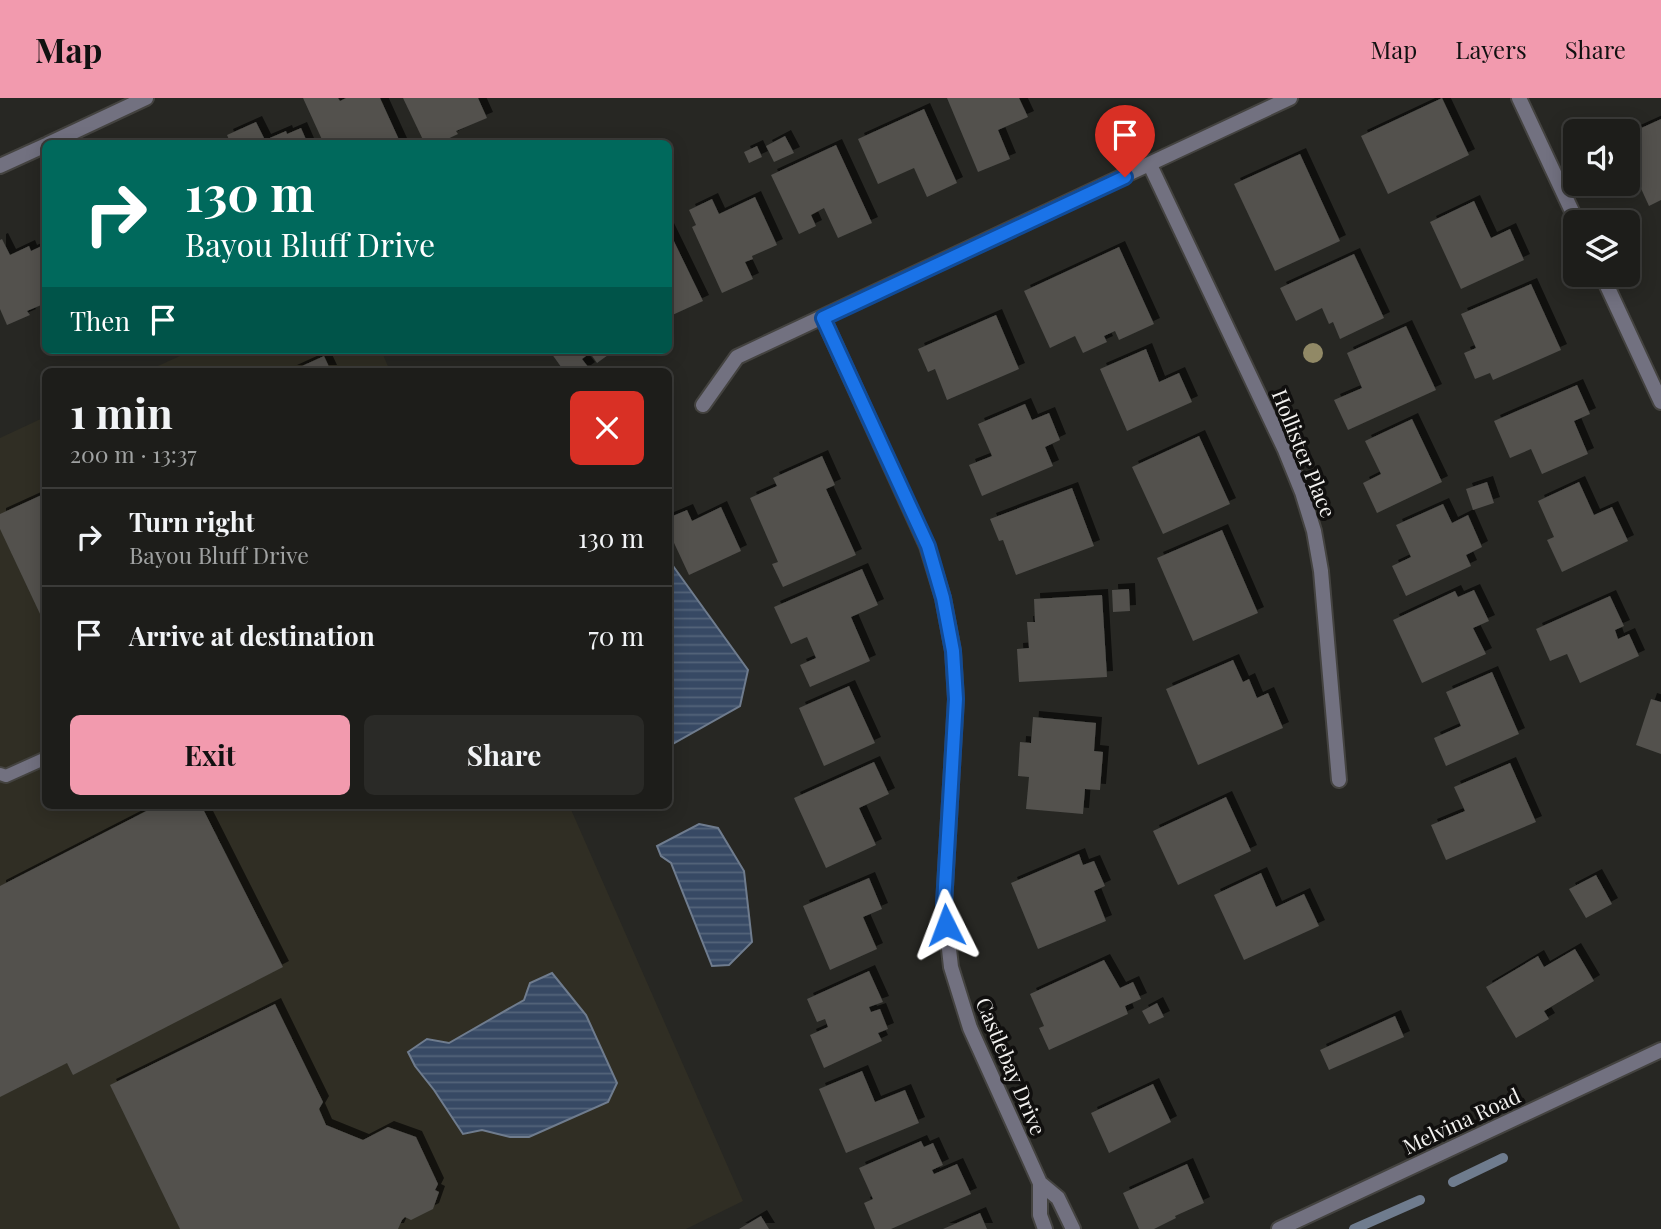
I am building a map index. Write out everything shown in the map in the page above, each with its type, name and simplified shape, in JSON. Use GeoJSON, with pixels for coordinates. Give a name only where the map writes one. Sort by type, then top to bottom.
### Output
{"type":"FeatureCollection","features":[{"type":"Feature","properties":{"kind":"street"},"geometry":{"type":"LineString","coordinates":[[56,140],[146,98]]}},
{"type":"Feature","properties":{"kind":"street"},"geometry":{"type":"LineString","coordinates":[[704,405],[737,357],[1290,98]]}},
{"type":"Feature","properties":{"kind":"street"},"geometry":{"type":"LineString","coordinates":[[1519,98],[1571,210]]}},
{"type":"Feature","properties":{"kind":"street"},"geometry":{"type":"LineString","coordinates":[[0,166],[42,146]]}},
{"type":"Feature","properties":{"kind":"street","name":"Hollister Place"},"geometry":{"type":"LineString","coordinates":[[1150,165],[1285,450],[1314,531],[1321,571],[1339,780]]}},
{"type":"Feature","properties":{"kind":"street"},"geometry":{"type":"LineString","coordinates":[[1607,287],[1661,402]]}},
{"type":"Feature","properties":{"kind":"street","name":"Castlebay Drive"},"geometry":{"type":"LineString","coordinates":[[823,318],[928,546],[943,598],[953,651],[956,699],[944,904],[951,967],[970,1028],[1040,1183],[1040,1215],[1045,1229]]}},
{"type":"Feature","properties":{"kind":"street","name":"Melvina Road"},"geometry":{"type":"LineString","coordinates":[[1279,1229],[1661,1050]]}},
{"type":"Feature","properties":{"kind":"street","name":"Castlebay Drive"},"geometry":{"type":"LineString","coordinates":[[1040,1183],[1058,1198],[1073,1229]]}},
{"type":"Feature","properties":{"kind":"lane"},"geometry":{"type":"LineString","coordinates":[[0,774],[6,776],[42,760]]}},
{"type":"Feature","properties":{"kind":"shaded area"},"geometry":{"type":"Polygon","coordinates":[[[184,354],[383,354],[389,368],[154,368],[184,354]]]}},
{"type":"Feature","properties":{"kind":"shaded area"},"geometry":{"type":"Polygon","coordinates":[[[42,418],[42,809],[571,809],[743,1201],[686,1229],[0,1229],[0,438],[42,418]]]}},
{"type":"Feature","properties":{"kind":"water"},"geometry":{"type":"Polygon","coordinates":[[[672,565],[748,670],[740,706],[672,744],[672,565]]]}},
{"type":"Feature","properties":{"kind":"water"},"geometry":{"type":"Polygon","coordinates":[[[699,824],[718,828],[744,871],[752,942],[729,965],[712,966],[671,863],[661,856],[657,846],[699,824]]]}},
{"type":"Feature","properties":{"kind":"water"},"geometry":{"type":"Polygon","coordinates":[[[552,973],[586,1015],[617,1083],[608,1102],[529,1137],[510,1137],[482,1130],[463,1134],[408,1052],[427,1039],[449,1043],[524,1000],[530,983],[552,973]]]}},
{"type":"Feature","properties":{"kind":"building"},"geometry":{"type":"Polygon","coordinates":[[[303,98],[338,98],[340,101],[346,98],[380,98],[399,140],[322,140],[303,98]]]}},
{"type":"Feature","properties":{"kind":"building"},"geometry":{"type":"Polygon","coordinates":[[[403,98],[478,98],[487,118],[456,131],[458,134],[445,140],[423,140],[403,98]]]}},
{"type":"Feature","properties":{"kind":"building"},"geometry":{"type":"Polygon","coordinates":[[[947,98],[1019,98],[1028,117],[998,130],[1010,159],[978,172],[947,98]]]}},
{"type":"Feature","properties":{"kind":"building"},"geometry":{"type":"Polygon","coordinates":[[[1442,98],[1469,155],[1388,194],[1361,136],[1442,98]]]}},
{"type":"Feature","properties":{"kind":"building"},"geometry":{"type":"Polygon","coordinates":[[[924,109],[957,183],[927,197],[914,168],[878,184],[858,139],[924,109]]]}},
{"type":"Feature","properties":{"kind":"building"},"geometry":{"type":"Polygon","coordinates":[[[1661,119],[1661,200],[1649,206],[1640,186],[1640,129],[1661,119]]]}},
{"type":"Feature","properties":{"kind":"building"},"geometry":{"type":"Polygon","coordinates":[[[256,122],[265,140],[229,140],[227,135],[256,122]]]}},
{"type":"Feature","properties":{"kind":"building"},"geometry":{"type":"Polygon","coordinates":[[[301,128],[306,140],[265,140],[286,131],[287,134],[301,128]]]}},
{"type":"Feature","properties":{"kind":"building"},"geometry":{"type":"Polygon","coordinates":[[[785,136],[794,153],[774,162],[766,146],[785,136]]]}},
{"type":"Feature","properties":{"kind":"building"},"geometry":{"type":"Polygon","coordinates":[[[836,145],[872,223],[838,238],[824,208],[811,215],[816,226],[799,234],[771,175],[836,145]]]}},
{"type":"Feature","properties":{"kind":"building"},"geometry":{"type":"Polygon","coordinates":[[[757,146],[762,157],[749,163],[744,152],[757,146]]]}},
{"type":"Feature","properties":{"kind":"building"},"geometry":{"type":"Polygon","coordinates":[[[1300,154],[1340,241],[1275,271],[1234,184],[1300,154]]]}},
{"type":"Feature","properties":{"kind":"building"},"geometry":{"type":"Polygon","coordinates":[[[755,197],[777,245],[745,262],[753,279],[722,293],[692,227],[696,225],[689,210],[712,199],[719,214],[755,197]]]}},
{"type":"Feature","properties":{"kind":"building"},"geometry":{"type":"Polygon","coordinates":[[[1474,201],[1491,238],[1510,229],[1524,260],[1461,289],[1430,222],[1474,201]]]}},
{"type":"Feature","properties":{"kind":"building"},"geometry":{"type":"Polygon","coordinates":[[[672,237],[703,301],[672,315],[672,237]]]}},
{"type":"Feature","properties":{"kind":"building"},"geometry":{"type":"Polygon","coordinates":[[[2,239],[10,255],[29,246],[31,251],[42,246],[42,305],[27,311],[30,315],[7,325],[0,309],[2,239]]]}},
{"type":"Feature","properties":{"kind":"building"},"geometry":{"type":"Polygon","coordinates":[[[1119,247],[1154,324],[1119,340],[1115,331],[1104,336],[1107,342],[1083,353],[1075,336],[1050,348],[1024,291],[1119,247]]]}},
{"type":"Feature","properties":{"kind":"building"},"geometry":{"type":"Polygon","coordinates":[[[1354,254],[1384,318],[1340,339],[1333,322],[1329,324],[1322,308],[1296,321],[1280,288],[1354,254]]]}},
{"type":"Feature","properties":{"kind":"building"},"geometry":{"type":"Polygon","coordinates":[[[1531,284],[1561,350],[1493,380],[1490,373],[1475,379],[1464,353],[1476,348],[1461,314],[1531,284]]]}},
{"type":"Feature","properties":{"kind":"building"},"geometry":{"type":"Polygon","coordinates":[[[996,315],[1019,369],[947,400],[935,369],[928,372],[918,349],[996,315]]]}},
{"type":"Feature","properties":{"kind":"building"},"geometry":{"type":"Polygon","coordinates":[[[1406,326],[1436,390],[1348,430],[1334,400],[1362,388],[1347,353],[1406,326]]]}},
{"type":"Feature","properties":{"kind":"building"},"geometry":{"type":"Polygon","coordinates":[[[1146,349],[1159,382],[1179,373],[1192,402],[1127,431],[1100,369],[1146,349]]]}},
{"type":"Feature","properties":{"kind":"building"},"geometry":{"type":"Polygon","coordinates":[[[552,354],[589,354],[582,359],[589,368],[562,368],[552,354]]]}},
{"type":"Feature","properties":{"kind":"building"},"geometry":{"type":"Polygon","coordinates":[[[591,354],[609,354],[597,363],[591,354]]]}},
{"type":"Feature","properties":{"kind":"building"},"geometry":{"type":"Polygon","coordinates":[[[324,356],[330,368],[298,368],[324,356]]]}},
{"type":"Feature","properties":{"kind":"building"},"geometry":{"type":"Polygon","coordinates":[[[1577,385],[1590,414],[1574,421],[1588,454],[1542,474],[1531,449],[1510,458],[1494,421],[1577,385]]]}},
{"type":"Feature","properties":{"kind":"building"},"geometry":{"type":"Polygon","coordinates":[[[1025,404],[1032,420],[1049,413],[1060,440],[1045,447],[1053,466],[982,496],[969,465],[992,456],[978,424],[1025,404]]]}},
{"type":"Feature","properties":{"kind":"building"},"geometry":{"type":"Polygon","coordinates":[[[1412,419],[1442,482],[1377,513],[1363,483],[1381,474],[1365,441],[1412,419]]]}},
{"type":"Feature","properties":{"kind":"building"},"geometry":{"type":"Polygon","coordinates":[[[1199,436],[1230,504],[1163,534],[1132,467],[1199,436]]]}},
{"type":"Feature","properties":{"kind":"building"},"geometry":{"type":"Polygon","coordinates":[[[822,456],[835,485],[826,489],[856,555],[783,587],[772,564],[778,562],[750,498],[777,486],[773,478],[822,456]]]}},
{"type":"Feature","properties":{"kind":"building"},"geometry":{"type":"Polygon","coordinates":[[[1487,482],[1494,503],[1473,510],[1466,489],[1487,482]]]}},
{"type":"Feature","properties":{"kind":"building"},"geometry":{"type":"Polygon","coordinates":[[[1579,482],[1594,515],[1612,507],[1628,541],[1562,572],[1547,540],[1554,537],[1538,501],[1579,482]]]}},
{"type":"Feature","properties":{"kind":"building"},"geometry":{"type":"Polygon","coordinates":[[[1072,488],[1094,546],[1016,575],[1003,540],[999,541],[990,519],[1072,488]]]}},
{"type":"Feature","properties":{"kind":"building"},"geometry":{"type":"Polygon","coordinates":[[[42,495],[42,616],[0,529],[0,514],[42,495]]]}},
{"type":"Feature","properties":{"kind":"building"},"geometry":{"type":"Polygon","coordinates":[[[1443,504],[1452,523],[1468,515],[1482,547],[1466,555],[1471,566],[1406,596],[1392,566],[1411,557],[1396,525],[1443,504]]]}},
{"type":"Feature","properties":{"kind":"building"},"geometry":{"type":"Polygon","coordinates":[[[721,507],[741,551],[689,575],[672,539],[672,516],[687,510],[692,521],[721,507]]]}},
{"type":"Feature","properties":{"kind":"building"},"geometry":{"type":"Polygon","coordinates":[[[1222,530],[1258,613],[1193,641],[1157,558],[1222,530]]]}},
{"type":"Feature","properties":{"kind":"building"},"geometry":{"type":"Polygon","coordinates":[[[862,569],[878,605],[851,617],[870,661],[810,687],[800,665],[816,658],[807,637],[791,644],[774,607],[862,569]]]}},
{"type":"Feature","properties":{"kind":"building"},"geometry":{"type":"Polygon","coordinates":[[[1129,589],[1130,611],[1113,612],[1112,590],[1129,589]]]}},
{"type":"Feature","properties":{"kind":"building"},"geometry":{"type":"Polygon","coordinates":[[[1474,590],[1489,621],[1473,628],[1486,654],[1422,683],[1393,620],[1455,591],[1458,597],[1474,590]]]}},
{"type":"Feature","properties":{"kind":"building"},"geometry":{"type":"Polygon","coordinates":[[[1102,595],[1107,677],[1019,682],[1017,649],[1029,648],[1027,622],[1035,622],[1034,599],[1102,595]]]}},
{"type":"Feature","properties":{"kind":"building"},"geometry":{"type":"Polygon","coordinates":[[[1610,596],[1624,626],[1615,630],[1618,639],[1629,634],[1639,656],[1580,683],[1567,654],[1550,661],[1536,629],[1610,596]]]}},
{"type":"Feature","properties":{"kind":"building"},"geometry":{"type":"Polygon","coordinates":[[[1233,660],[1243,682],[1249,679],[1257,698],[1268,693],[1283,728],[1198,765],[1166,689],[1233,660]]]}},
{"type":"Feature","properties":{"kind":"building"},"geometry":{"type":"Polygon","coordinates":[[[1492,672],[1519,734],[1446,766],[1434,738],[1461,726],[1446,692],[1492,672]]]}},
{"type":"Feature","properties":{"kind":"building"},"geometry":{"type":"Polygon","coordinates":[[[849,686],[875,743],[824,766],[799,708],[849,686]]]}},
{"type":"Feature","properties":{"kind":"building"},"geometry":{"type":"Polygon","coordinates":[[[1651,699],[1661,702],[1661,754],[1636,745],[1651,699]]]}},
{"type":"Feature","properties":{"kind":"building"},"geometry":{"type":"Polygon","coordinates":[[[1033,717],[1096,723],[1094,751],[1103,752],[1100,790],[1085,789],[1083,814],[1026,809],[1029,777],[1018,776],[1020,742],[1031,743],[1033,717]]]}},
{"type":"Feature","properties":{"kind":"building"},"geometry":{"type":"Polygon","coordinates":[[[874,762],[889,794],[859,808],[876,845],[826,868],[794,798],[874,762]]]}},
{"type":"Feature","properties":{"kind":"building"},"geometry":{"type":"Polygon","coordinates":[[[1510,763],[1536,822],[1446,860],[1431,825],[1465,811],[1454,787],[1510,763]]]}},
{"type":"Feature","properties":{"kind":"building"},"geometry":{"type":"Polygon","coordinates":[[[1226,797],[1251,851],[1178,885],[1153,831],[1226,797]]]}},
{"type":"Feature","properties":{"kind":"building"},"geometry":{"type":"Polygon","coordinates":[[[150,809],[203,809],[283,967],[73,1075],[67,1063],[0,1097],[0,886],[150,809]]]}},
{"type":"Feature","properties":{"kind":"building"},"geometry":{"type":"Polygon","coordinates":[[[1079,854],[1083,865],[1094,861],[1105,886],[1094,891],[1106,921],[1038,949],[1011,883],[1079,854]]]}},
{"type":"Feature","properties":{"kind":"building"},"geometry":{"type":"Polygon","coordinates":[[[1261,873],[1276,907],[1304,894],[1319,926],[1244,960],[1214,895],[1261,873]]]}},
{"type":"Feature","properties":{"kind":"building"},"geometry":{"type":"Polygon","coordinates":[[[1596,875],[1612,904],[1586,918],[1569,889],[1596,875]]]}},
{"type":"Feature","properties":{"kind":"building"},"geometry":{"type":"Polygon","coordinates":[[[869,878],[882,909],[863,917],[877,949],[830,970],[803,906],[869,878]]]}},
{"type":"Feature","properties":{"kind":"building"},"geometry":{"type":"Polygon","coordinates":[[[1575,949],[1594,981],[1544,1011],[1549,1019],[1516,1038],[1486,987],[1538,956],[1544,967],[1575,949]]]}},
{"type":"Feature","properties":{"kind":"building"},"geometry":{"type":"Polygon","coordinates":[[[1104,960],[1120,988],[1133,982],[1141,999],[1125,1006],[1128,1014],[1049,1050],[1039,1028],[1044,1026],[1030,994],[1104,960]]]}},
{"type":"Feature","properties":{"kind":"building"},"geometry":{"type":"Polygon","coordinates":[[[869,971],[883,1002],[869,1007],[871,1012],[880,1009],[888,1029],[878,1033],[882,1041],[824,1068],[810,1035],[828,1027],[825,1019],[817,1022],[807,999],[869,971]]]}},
{"type":"Feature","properties":{"kind":"building"},"geometry":{"type":"Polygon","coordinates":[[[1157,1003],[1164,1017],[1149,1024],[1142,1011],[1157,1003]]]}},
{"type":"Feature","properties":{"kind":"building"},"geometry":{"type":"Polygon","coordinates":[[[275,1004],[323,1102],[319,1109],[326,1125],[363,1140],[388,1127],[416,1137],[438,1184],[435,1190],[439,1192],[433,1209],[411,1220],[405,1217],[398,1229],[180,1229],[110,1085],[275,1004]]]}},
{"type":"Feature","properties":{"kind":"building"},"geometry":{"type":"Polygon","coordinates":[[[1395,1016],[1404,1037],[1329,1070],[1320,1050],[1395,1016]]]}},
{"type":"Feature","properties":{"kind":"building"},"geometry":{"type":"Polygon","coordinates":[[[862,1071],[875,1102],[905,1090],[919,1123],[846,1153],[819,1089],[862,1071]]]}},
{"type":"Feature","properties":{"kind":"building"},"geometry":{"type":"Polygon","coordinates":[[[1153,1084],[1171,1122],[1109,1153],[1091,1113],[1153,1084]]]}},
{"type":"Feature","properties":{"kind":"building"},"geometry":{"type":"Polygon","coordinates":[[[921,1141],[924,1147],[933,1143],[943,1165],[932,1170],[934,1174],[957,1164],[971,1194],[891,1229],[875,1229],[864,1203],[873,1199],[859,1168],[921,1141]]]}},
{"type":"Feature","properties":{"kind":"building"},"geometry":{"type":"Polygon","coordinates":[[[1187,1164],[1204,1203],[1154,1229],[1139,1229],[1123,1193],[1187,1164]]]}},
{"type":"Feature","properties":{"kind":"building"},"geometry":{"type":"Polygon","coordinates":[[[980,1213],[987,1229],[943,1229],[980,1213]]]}},
{"type":"Feature","properties":{"kind":"building"},"geometry":{"type":"Polygon","coordinates":[[[761,1216],[769,1229],[739,1229],[761,1216]]]}},
{"type":"Feature","properties":{"kind":"waterway"},"geometry":{"type":"LineString","coordinates":[[1453,1182],[1503,1158]]}},
{"type":"Feature","properties":{"kind":"waterway"},"geometry":{"type":"LineString","coordinates":[[1354,1229],[1420,1200]]}},
{"type":"Feature","properties":{"kind":"route"},"geometry":{"type":"LineString","coordinates":[[946,925],[944,904],[956,699],[953,651],[943,598],[928,546],[823,318],[1125,177]]}}]}
